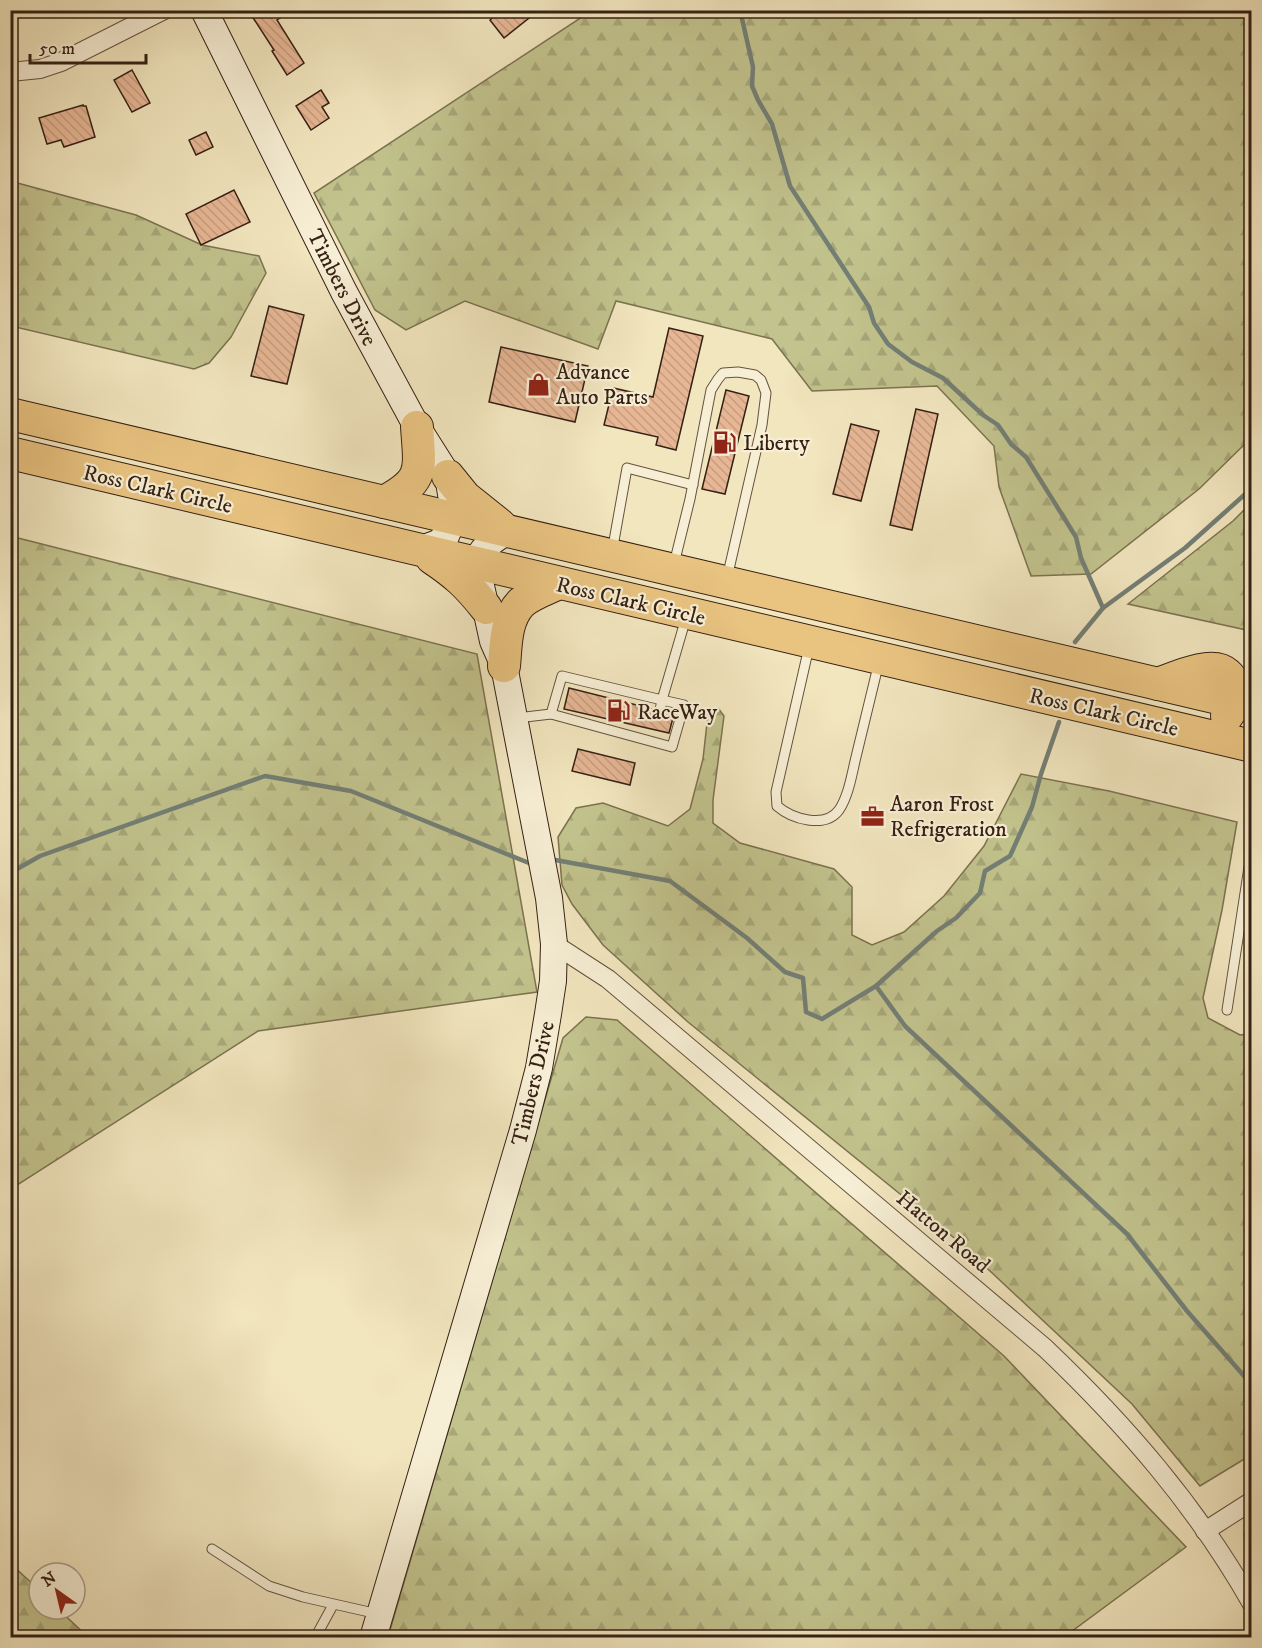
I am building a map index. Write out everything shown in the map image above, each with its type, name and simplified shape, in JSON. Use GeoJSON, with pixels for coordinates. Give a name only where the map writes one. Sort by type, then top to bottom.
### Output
{"type":"FeatureCollection","features":[{"type":"Feature","properties":{"kind":"highway","name":"Ross Clark Circle"},"geometry":{"type":"LineString","coordinates":[[13,416],[1244,704]]}},
{"type":"Feature","properties":{"kind":"highway"},"geometry":{"type":"LineString","coordinates":[[384,502],[402,492],[413,481],[419,468],[417,428]]}},
{"type":"Feature","properties":{"kind":"highway","name":"Ross Clark Circle"},"geometry":{"type":"LineString","coordinates":[[10,453],[1251,746]]}},
{"type":"Feature","properties":{"kind":"highway"},"geometry":{"type":"LineString","coordinates":[[10,476],[60,465]]}},
{"type":"Feature","properties":{"kind":"highway"},"geometry":{"type":"LineString","coordinates":[[448,476],[465,497],[507,531]]}},
{"type":"Feature","properties":{"kind":"highway"},"geometry":{"type":"LineString","coordinates":[[419,550],[454,573],[470,587],[486,608]]}},
{"type":"Feature","properties":{"kind":"highway"},"geometry":{"type":"LineString","coordinates":[[504,666],[507,629],[513,615],[521,603],[559,582]]}},
{"type":"Feature","properties":{"kind":"highway"},"geometry":{"type":"LineString","coordinates":[[1195,733],[1215,725],[1244,704]]}},
{"type":"Feature","properties":{"kind":"street"},"geometry":{"type":"LineString","coordinates":[[10,72],[40,69],[61,62],[164,10]]}},
{"type":"Feature","properties":{"kind":"street","name":"Timbers Drive"},"geometry":{"type":"LineString","coordinates":[[204,10],[344,292],[417,428],[448,476],[453,519]]}},
{"type":"Feature","properties":{"kind":"street"},"geometry":{"type":"LineString","coordinates":[[419,550],[438,543],[446,536],[453,519]]}},
{"type":"Feature","properties":{"kind":"street"},"geometry":{"type":"LineString","coordinates":[[476,563],[479,554],[507,531]]}},
{"type":"Feature","properties":{"kind":"street","name":"Timbers Drive"},"geometry":{"type":"LineString","coordinates":[[377,1626],[526,1120],[538,1068],[553,981],[554,944],[549,898],[504,666],[493,641],[476,563]]}},
{"type":"Feature","properties":{"kind":"street","name":"Hatton Road"},"geometry":{"type":"LineString","coordinates":[[554,944],[608,978],[1045,1348],[1118,1420],[1170,1482],[1205,1531],[1251,1604]]}},
{"type":"Feature","properties":{"kind":"street"},"geometry":{"type":"LineString","coordinates":[[1205,1531],[1251,1501]]}},
{"type":"Feature","properties":{"kind":"lane"},"geometry":{"type":"LineString","coordinates":[[673,570],[693,484],[711,390],[723,373],[738,372],[755,375],[761,380],[766,393],[762,425],[726,583]]}},
{"type":"Feature","properties":{"kind":"lane"},"geometry":{"type":"LineString","coordinates":[[611,555],[627,468],[693,484]]}},
{"type":"Feature","properties":{"kind":"lane"},"geometry":{"type":"LineString","coordinates":[[660,710],[688,613]]}},
{"type":"Feature","properties":{"kind":"lane"},"geometry":{"type":"LineString","coordinates":[[810,642],[776,792],[777,806],[785,813],[796,817],[827,820],[839,810],[853,768],[880,658]]}},
{"type":"Feature","properties":{"kind":"lane"},"geometry":{"type":"LineString","coordinates":[[514,718],[551,714],[577,717],[617,727],[633,737],[672,747],[684,705],[606,686],[587,687],[562,676],[551,714]]}},
{"type":"Feature","properties":{"kind":"lane"},"geometry":{"type":"LineString","coordinates":[[603,696],[606,686]]}},
{"type":"Feature","properties":{"kind":"lane"},"geometry":{"type":"LineString","coordinates":[[623,701],[625,691]]}},
{"type":"Feature","properties":{"kind":"lane"},"geometry":{"type":"LineString","coordinates":[[640,706],[643,695]]}},
{"type":"Feature","properties":{"kind":"lane"},"geometry":{"type":"LineString","coordinates":[[633,737],[635,725]]}},
{"type":"Feature","properties":{"kind":"lane"},"geometry":{"type":"LineString","coordinates":[[651,742],[655,730]]}},
{"type":"Feature","properties":{"kind":"lane"},"geometry":{"type":"LineString","coordinates":[[1227,1010],[1251,862]]}},
{"type":"Feature","properties":{"kind":"lane"},"geometry":{"type":"LineString","coordinates":[[212,1550],[269,1586],[333,1605],[377,1626]]}},
{"type":"Feature","properties":{"kind":"lane"},"geometry":{"type":"LineString","coordinates":[[315,1638],[333,1605]]}},
{"type":"Feature","properties":{"kind":"green space"},"geometry":{"type":"Polygon","coordinates":[[[591,11],[1251,11],[1251,438],[1199,489],[1091,574],[1031,576],[999,487],[994,446],[937,386],[812,391],[772,339],[616,301],[598,349],[465,301],[406,330],[375,310],[314,193],[591,11]]]}},
{"type":"Feature","properties":{"kind":"green space"},"geometry":{"type":"Polygon","coordinates":[[[10,181],[136,215],[202,245],[259,256],[266,273],[231,337],[209,363],[194,369],[11,326],[10,181]]]}},
{"type":"Feature","properties":{"kind":"green space"},"geometry":{"type":"Polygon","coordinates":[[[1251,503],[1251,631],[1128,604],[1233,521],[1251,503]]]}},
{"type":"Feature","properties":{"kind":"green space"},"geometry":{"type":"Polygon","coordinates":[[[10,536],[477,654],[537,992],[258,1031],[11,1189],[10,536]]]}},
{"type":"Feature","properties":{"kind":"green space"},"geometry":{"type":"Polygon","coordinates":[[[718,708],[724,716],[713,800],[713,823],[740,843],[834,869],[852,887],[852,935],[872,945],[904,932],[944,896],[984,846],[1021,774],[1109,791],[1237,822],[1222,910],[1203,998],[1208,1018],[1240,1035],[1251,1034],[1251,1455],[1200,1486],[1132,1404],[958,1241],[688,1022],[603,945],[572,904],[562,885],[558,837],[576,808],[603,803],[668,826],[690,809],[703,759],[708,714],[718,708]]]}},
{"type":"Feature","properties":{"kind":"green space"},"geometry":{"type":"Polygon","coordinates":[[[586,1017],[617,1020],[1004,1356],[1186,1547],[1064,1637],[388,1637],[563,1038],[586,1017]]]}},
{"type":"Feature","properties":{"kind":"green space"},"geometry":{"type":"Polygon","coordinates":[[[1251,1526],[1251,1567],[1244,1534],[1251,1526]]]}},
{"type":"Feature","properties":{"kind":"green space"},"geometry":{"type":"Polygon","coordinates":[[[10,1563],[27,1579],[27,1621],[71,1621],[88,1637],[11,1637],[10,1563]]]}},
{"type":"Feature","properties":{"kind":"building"},"geometry":{"type":"Polygon","coordinates":[[[248,10],[276,10],[280,18],[277,20],[304,63],[287,75],[248,10]]]}},
{"type":"Feature","properties":{"kind":"building"},"geometry":{"type":"Polygon","coordinates":[[[502,10],[524,10],[529,18],[504,38],[490,20],[502,10]]]}},
{"type":"Feature","properties":{"kind":"building"},"geometry":{"type":"Polygon","coordinates":[[[132,70],[150,103],[132,112],[114,80],[132,70]]]}},
{"type":"Feature","properties":{"kind":"building"},"geometry":{"type":"Polygon","coordinates":[[[321,90],[329,103],[322,107],[329,118],[311,130],[296,106],[321,90]]]}},
{"type":"Feature","properties":{"kind":"building"},"geometry":{"type":"Polygon","coordinates":[[[86,106],[95,137],[64,147],[61,140],[47,144],[39,118],[86,106]]]}},
{"type":"Feature","properties":{"kind":"building"},"geometry":{"type":"Polygon","coordinates":[[[206,132],[213,147],[196,155],[189,140],[206,132]]]}},
{"type":"Feature","properties":{"kind":"building"},"geometry":{"type":"Polygon","coordinates":[[[234,190],[250,222],[201,245],[186,214],[234,190]]]}},
{"type":"Feature","properties":{"kind":"building"},"geometry":{"type":"Polygon","coordinates":[[[269,306],[304,315],[287,384],[251,376],[269,306]]]}},
{"type":"Feature","properties":{"kind":"building"},"geometry":{"type":"Polygon","coordinates":[[[669,328],[703,336],[676,450],[656,445],[658,437],[604,425],[613,388],[653,397],[669,328]]]}},
{"type":"Feature","properties":{"kind":"building","name":"Advance Auto Parts"},"geometry":{"type":"Polygon","coordinates":[[[501,347],[588,366],[575,422],[489,402],[501,347]]]}},
{"type":"Feature","properties":{"kind":"building","name":"Liberty"},"geometry":{"type":"Polygon","coordinates":[[[726,390],[749,396],[725,494],[702,489],[726,390]]]}},
{"type":"Feature","properties":{"kind":"building"},"geometry":{"type":"Polygon","coordinates":[[[916,409],[938,414],[912,530],[890,525],[916,409]]]}},
{"type":"Feature","properties":{"kind":"building"},"geometry":{"type":"Polygon","coordinates":[[[851,424],[879,431],[861,501],[833,494],[851,424]]]}},
{"type":"Feature","properties":{"kind":"building","name":"RaceWay"},"geometry":{"type":"Polygon","coordinates":[[[569,688],[653,709],[658,716],[663,716],[666,712],[674,714],[669,733],[564,709],[569,688]]]}},
{"type":"Feature","properties":{"kind":"building"},"geometry":{"type":"Polygon","coordinates":[[[578,749],[635,763],[630,785],[572,771],[578,749]]]}},
{"type":"Feature","properties":{"kind":"waterway"},"geometry":{"type":"LineString","coordinates":[[740,10],[753,67],[752,86],[772,124],[790,186],[869,307],[874,323],[888,344],[912,362],[943,378],[983,415],[998,425],[1011,444],[1026,457],[1076,537],[1081,558],[1103,608]]}},
{"type":"Feature","properties":{"kind":"waterway"},"geometry":{"type":"LineString","coordinates":[[1075,642],[1103,608],[1185,548],[1252,488]]}},
{"type":"Feature","properties":{"kind":"waterway"},"geometry":{"type":"LineString","coordinates":[[550,859],[670,881],[747,938],[785,972],[803,978],[806,1012],[822,1019],[876,986],[937,931],[956,918],[980,893],[985,871],[1010,856],[1032,807],[1059,722]]}},
{"type":"Feature","properties":{"kind":"waterway"},"geometry":{"type":"LineString","coordinates":[[10,873],[40,856],[265,776],[351,791],[529,863]]}},
{"type":"Feature","properties":{"kind":"waterway"},"geometry":{"type":"LineString","coordinates":[[876,986],[905,1026],[1127,1234],[1187,1311],[1252,1385]]}},
{"type":"Feature","properties":{"kind":"place","name":"Advance Auto Parts"},"geometry":{"type":"Point","coordinates":[538,384]}},
{"type":"Feature","properties":{"kind":"place","name":"Liberty"},"geometry":{"type":"Point","coordinates":[725,442]}},
{"type":"Feature","properties":{"kind":"place","name":"RaceWay"},"geometry":{"type":"Point","coordinates":[619,711]}},
{"type":"Feature","properties":{"kind":"place","name":"Aaron Frost Refrigeration"},"geometry":{"type":"Point","coordinates":[872,816]}}]}
